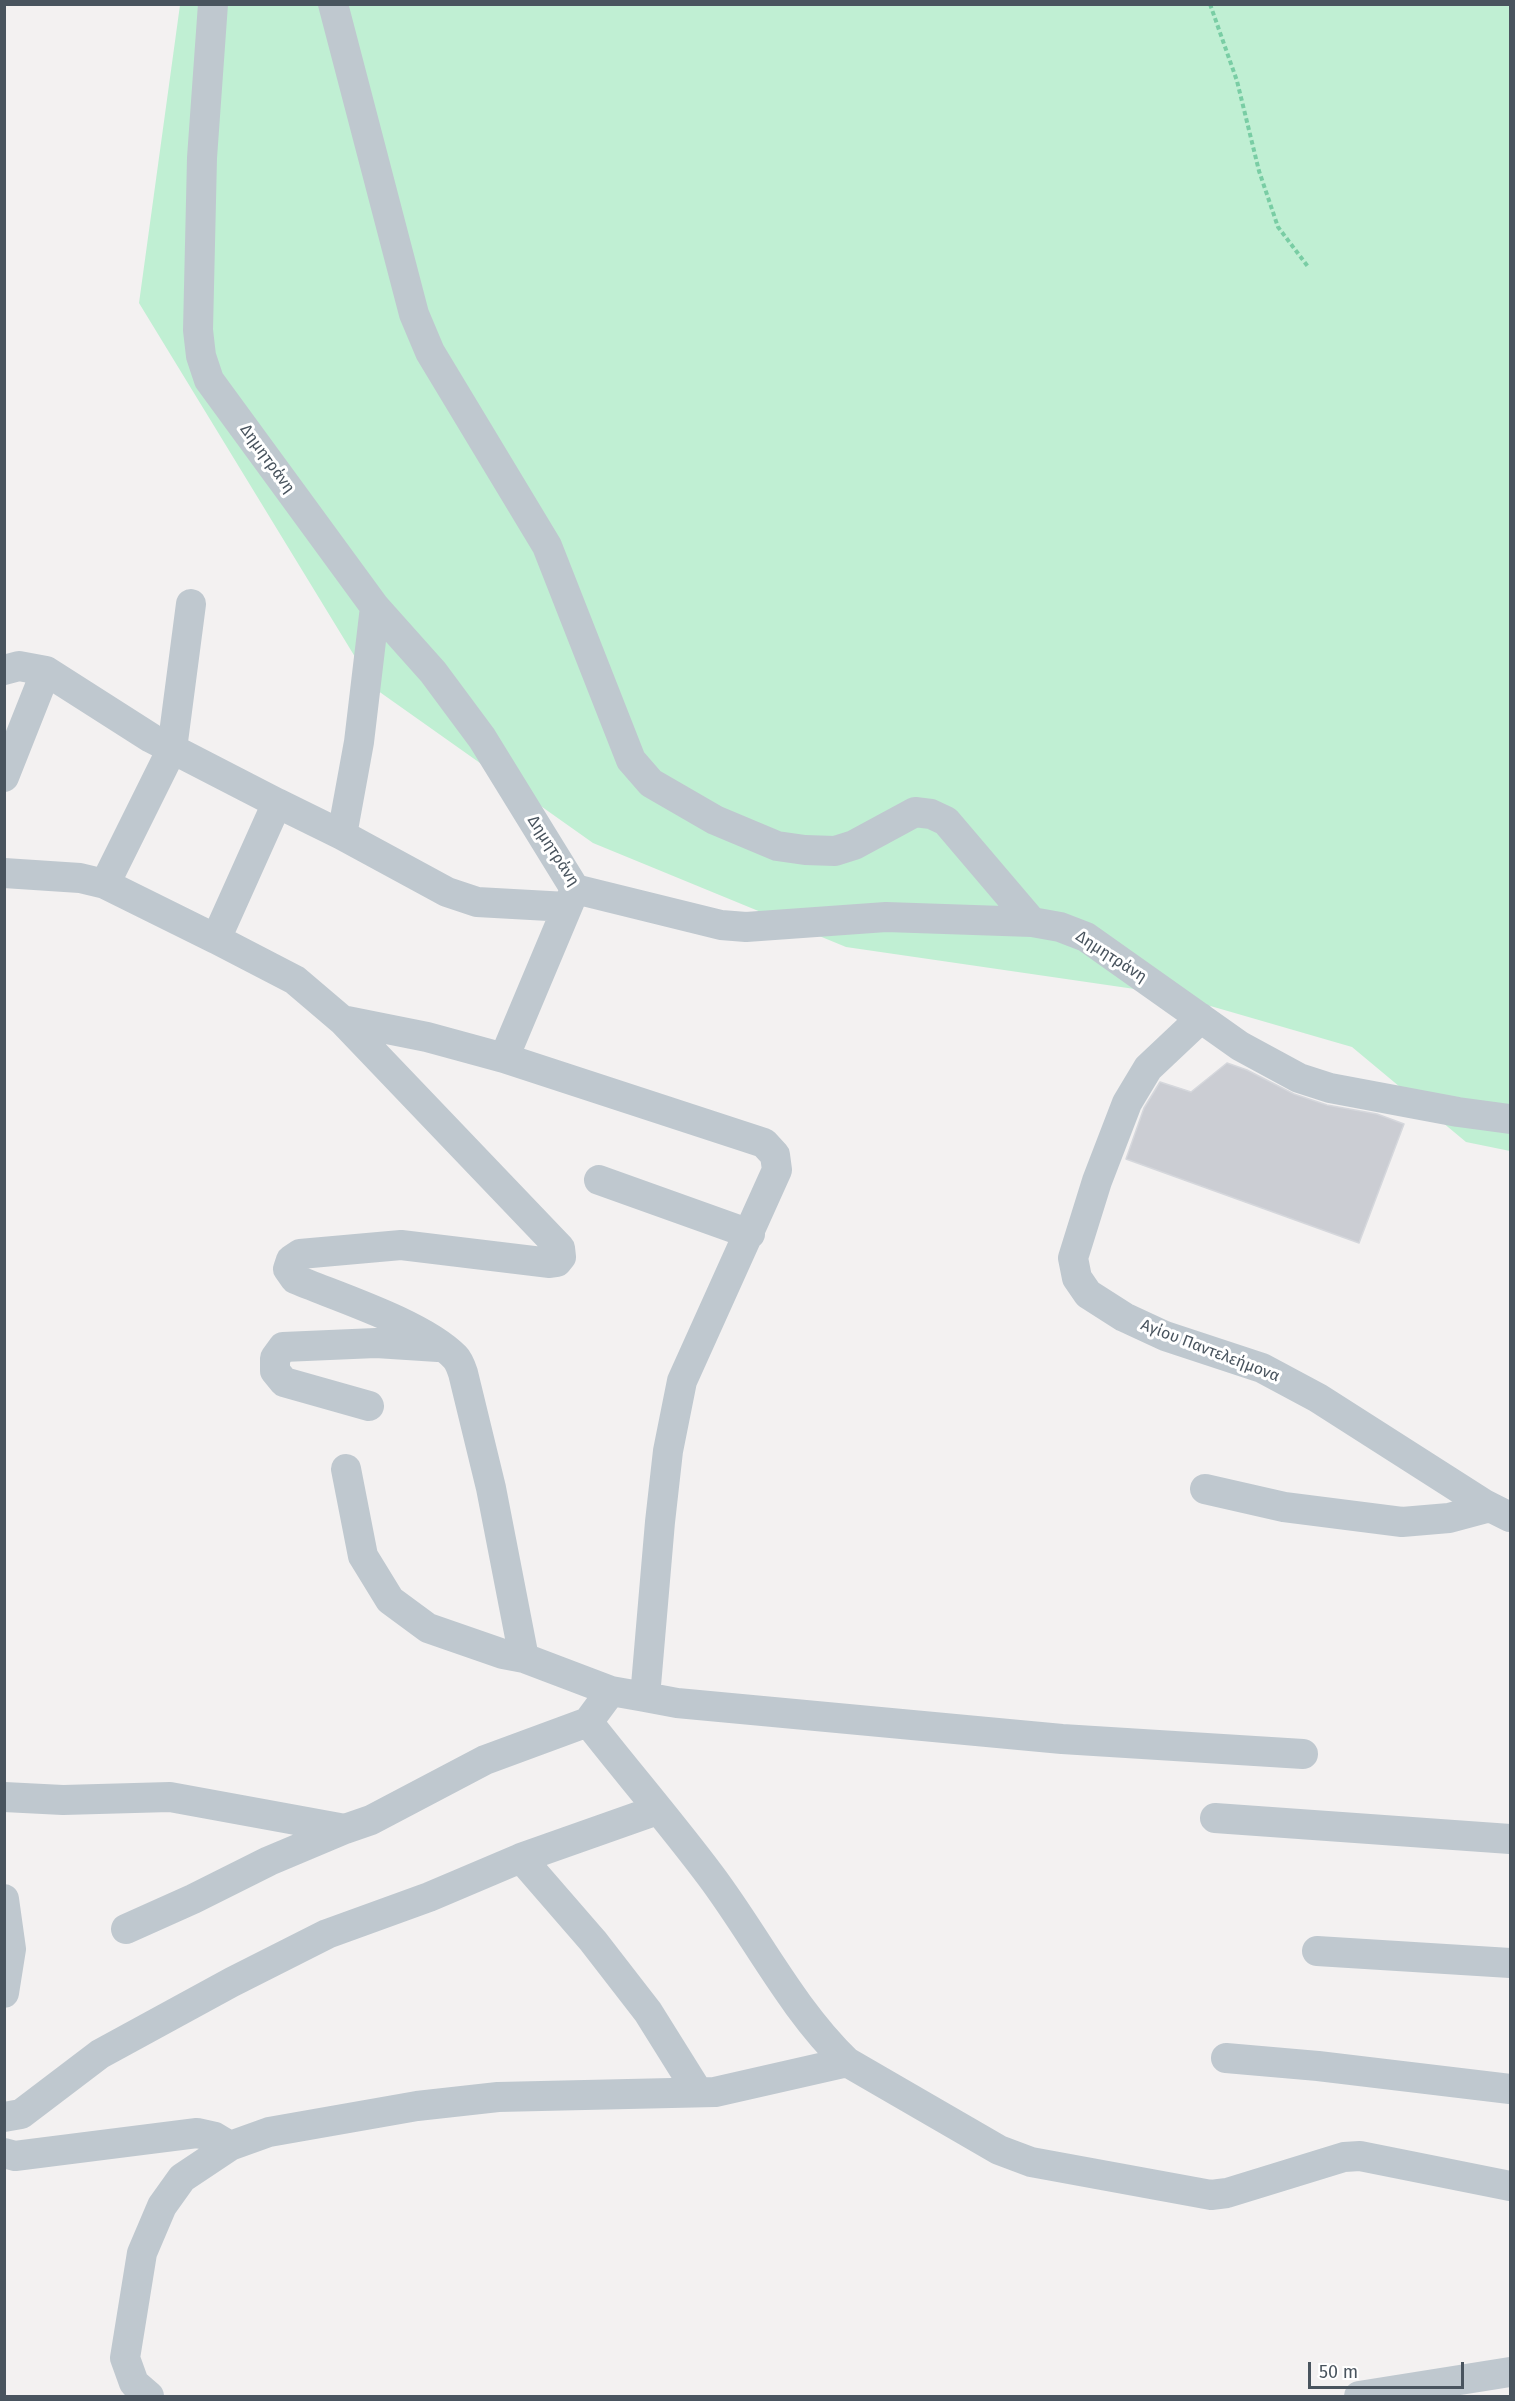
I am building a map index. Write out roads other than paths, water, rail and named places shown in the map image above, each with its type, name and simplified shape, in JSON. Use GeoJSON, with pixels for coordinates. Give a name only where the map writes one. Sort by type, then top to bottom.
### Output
{"type":"FeatureCollection","features":[{"type":"Feature","properties":{"kind":"street","name":"Δημητράνη"},"geometry":{"type":"LineString","coordinates":[[213,4],[202,158],[198,330],[201,356],[209,380],[375,607],[433,672],[482,738],[571,898],[729,926],[746,927],[886,917],[1032,922],[1060,927],[1086,937],[1240,1046],[1299,1078],[1330,1088],[1458,1112],[1510,1119]]}},
{"type":"Feature","properties":{"kind":"street"},"geometry":{"type":"LineString","coordinates":[[333,4],[414,314],[430,352],[546,546],[631,760],[651,783],[715,820],[777,846],[835,851],[854,845],[915,812],[931,814],[946,821],[1032,922]]}},
{"type":"Feature","properties":{"kind":"street"},"geometry":{"type":"LineString","coordinates":[[105,884],[172,748],[191,604]]}},
{"type":"Feature","properties":{"kind":"street"},"geometry":{"type":"LineString","coordinates":[[342,835],[359,742],[375,607]]}},
{"type":"Feature","properties":{"kind":"street"},"geometry":{"type":"LineString","coordinates":[[4,670],[19,666],[46,670],[151,738],[342,835],[447,892],[477,902],[571,898],[504,1058]]}},
{"type":"Feature","properties":{"kind":"street"},"geometry":{"type":"LineString","coordinates":[[4,777],[46,670]]}},
{"type":"Feature","properties":{"kind":"street"},"geometry":{"type":"LineString","coordinates":[[216,939],[277,803]]}},
{"type":"Feature","properties":{"kind":"street"},"geometry":{"type":"LineString","coordinates":[[4,873],[80,878],[105,884],[295,980],[342,1020],[560,1248],[561,1257],[557,1262],[550,1263],[400,1245],[300,1254],[291,1260],[288,1269],[295,1279],[400,1323],[444,1347],[457,1359],[463,1373],[491,1488],[524,1659]]}},
{"type":"Feature","properties":{"kind":"street","name":"Αγίου Παντελεήμονα"},"geometry":{"type":"LineString","coordinates":[[1201,1018],[1148,1068],[1127,1103],[1097,1181],[1073,1258],[1077,1278],[1088,1294],[1124,1317],[1166,1336],[1262,1368],[1318,1398],[1500,1512]]}},
{"type":"Feature","properties":{"kind":"street"},"geometry":{"type":"LineString","coordinates":[[342,1020],[427,1037],[504,1058],[764,1143],[775,1155],[777,1170],[682,1381],[668,1451],[645,1697]]}},
{"type":"Feature","properties":{"kind":"street"},"geometry":{"type":"LineString","coordinates":[[599,1180],[750,1234]]}},
{"type":"Feature","properties":{"kind":"street"},"geometry":{"type":"LineString","coordinates":[[369,1406],[284,1382],[275,1371],[275,1358],[283,1347],[376,1343],[444,1347]]}},
{"type":"Feature","properties":{"kind":"street"},"geometry":{"type":"LineString","coordinates":[[346,1469],[363,1556],[390,1600],[428,1628],[612,1691],[677,1703],[1062,1739],[1303,1754]]}},
{"type":"Feature","properties":{"kind":"street"},"geometry":{"type":"LineString","coordinates":[[1205,1489],[1284,1507],[1402,1522],[1500,1512]]}},
{"type":"Feature","properties":{"kind":"street"},"geometry":{"type":"LineString","coordinates":[[126,1929],[269,1861],[371,1820],[485,1760],[588,1722],[612,1691]]}},
{"type":"Feature","properties":{"kind":"street"},"geometry":{"type":"LineString","coordinates":[[588,1722],[710,1875],[807,2017],[828,2043],[847,2062],[999,2150],[1031,2162],[1211,2195],[1227,2193],[1344,2157],[1360,2156],[1510,2186]]}},
{"type":"Feature","properties":{"kind":"street"},"geometry":{"type":"LineString","coordinates":[[4,1797],[63,1800],[170,1797],[345,1829]]}},
{"type":"Feature","properties":{"kind":"street"},"geometry":{"type":"LineString","coordinates":[[4,2117],[21,2114],[99,2054],[232,1982],[316,1940],[429,1897],[521,1858],[657,1810]]}},
{"type":"Feature","properties":{"kind":"street"},"geometry":{"type":"LineString","coordinates":[[1215,1818],[1510,1839]]}},
{"type":"Feature","properties":{"kind":"street"},"geometry":{"type":"LineString","coordinates":[[521,1858],[593,1941],[648,2012],[698,2092]]}},
{"type":"Feature","properties":{"kind":"street"},"geometry":{"type":"LineString","coordinates":[[4,1899],[11,1948],[4,1993]]}},
{"type":"Feature","properties":{"kind":"street"},"geometry":{"type":"LineString","coordinates":[[1317,1951],[1510,1963]]}},
{"type":"Feature","properties":{"kind":"street"},"geometry":{"type":"LineString","coordinates":[[1226,2058],[1318,2066],[1510,2089]]}},
{"type":"Feature","properties":{"kind":"street"},"geometry":{"type":"LineString","coordinates":[[148,2397],[134,2383],[125,2358],[142,2253],[162,2206],[182,2178],[230,2146],[269,2132],[417,2106],[498,2097],[715,2092],[847,2062]]}},
{"type":"Feature","properties":{"kind":"street"},"geometry":{"type":"LineString","coordinates":[[4,2153],[15,2156],[197,2133],[215,2137],[230,2146]]}},
{"type":"Feature","properties":{"kind":"street"},"geometry":{"type":"LineString","coordinates":[[1359,2397],[1412,2392],[1510,2372]]}}]}
